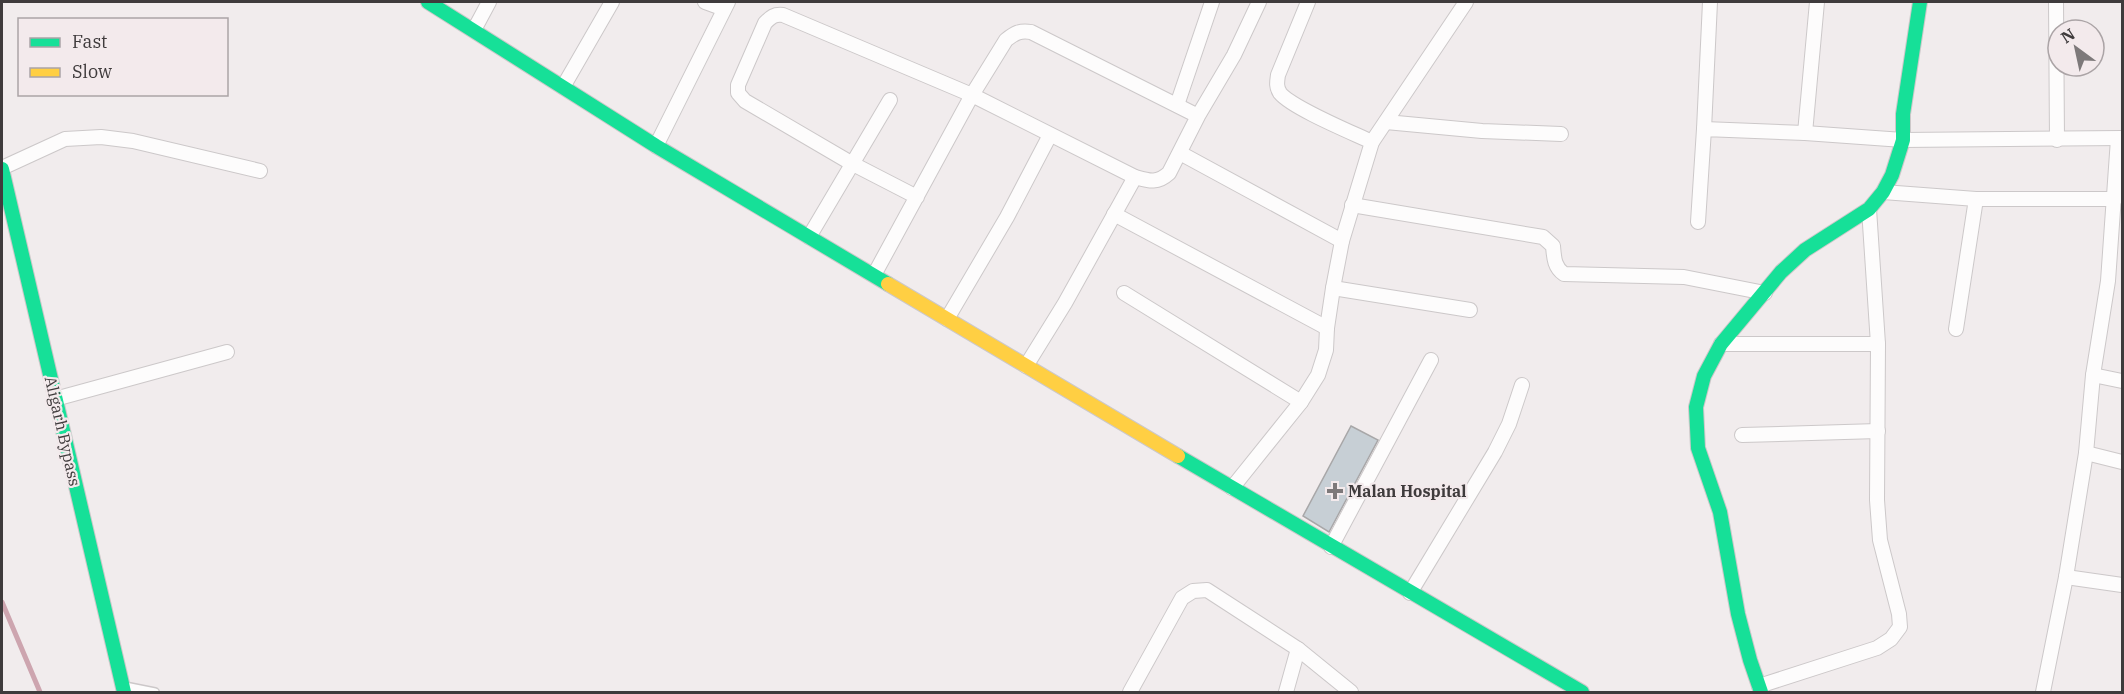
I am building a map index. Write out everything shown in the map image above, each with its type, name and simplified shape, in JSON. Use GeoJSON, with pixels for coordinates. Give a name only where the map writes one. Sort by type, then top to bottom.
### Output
{"type":"FeatureCollection","features":[{"type":"Feature","properties":{"kind":"street"},"geometry":{"type":"LineString","coordinates":[[428,2],[656,146],[1331,547],[1582,693]]}},
{"type":"Feature","properties":{"kind":"street"},"geometry":{"type":"LineString","coordinates":[[474,30],[489,2]]}},
{"type":"Feature","properties":{"kind":"street"},"geometry":{"type":"LineString","coordinates":[[563,87],[612,2]]}},
{"type":"Feature","properties":{"kind":"street"},"geometry":{"type":"LineString","coordinates":[[656,146],[726,5],[705,2]]}},
{"type":"Feature","properties":{"kind":"street"},"geometry":{"type":"LineString","coordinates":[[1177,105],[1212,2]]}},
{"type":"Feature","properties":{"kind":"street"},"geometry":{"type":"LineString","coordinates":[[916,197],[851,163],[745,101],[738,93],[738,85],[765,24],[771,17],[777,14],[783,15],[972,95],[1135,177],[1154,182],[1169,173],[1198,116],[1234,55],[1259,2]]}},
{"type":"Feature","properties":{"kind":"street"},"geometry":{"type":"LineString","coordinates":[[1308,2],[1276,85],[1281,94],[1301,108],[1372,142]]}},
{"type":"Feature","properties":{"kind":"street"},"geometry":{"type":"LineString","coordinates":[[1232,488],[1301,402],[1318,375],[1326,350],[1327,328],[1342,242],[1372,142],[1466,2]]}},
{"type":"Feature","properties":{"kind":"street"},"geometry":{"type":"LineString","coordinates":[[1698,222],[1710,2]]}},
{"type":"Feature","properties":{"kind":"street"},"geometry":{"type":"LineString","coordinates":[[1805,133],[1817,2]]}},
{"type":"Feature","properties":{"kind":"street"},"geometry":{"type":"LineString","coordinates":[[1869,209],[1878,344],[1877,500],[1880,540],[1899,614],[1900,627],[1891,639],[1877,648],[1760,689],[1738,614],[1720,512],[1698,448],[1696,407],[1704,376],[1721,344],[1781,272],[1805,250],[1869,209],[1883,192],[1892,175],[1903,140],[1903,114],[1920,2]]}},
{"type":"Feature","properties":{"kind":"street"},"geometry":{"type":"LineString","coordinates":[[2056,2],[2056,140]]}},
{"type":"Feature","properties":{"kind":"street"},"geometry":{"type":"LineString","coordinates":[[874,275],[972,95],[1006,40],[1013,34],[1022,31],[1031,32],[1198,116]]}},
{"type":"Feature","properties":{"kind":"street"},"geometry":{"type":"LineString","coordinates":[[808,237],[890,100]]}},
{"type":"Feature","properties":{"kind":"street"},"geometry":{"type":"LineString","coordinates":[[1386,122],[1482,131],[1561,134]]}},
{"type":"Feature","properties":{"kind":"street"},"geometry":{"type":"LineString","coordinates":[[1704,129],[1903,140],[2120,139],[2108,280],[2093,375],[2086,453],[2066,577],[2043,693]]}},
{"type":"Feature","properties":{"kind":"street"},"geometry":{"type":"LineString","coordinates":[[947,319],[1007,217],[1050,135]]}},
{"type":"Feature","properties":{"kind":"street"},"geometry":{"type":"LineString","coordinates":[[2,168],[65,139],[101,137],[134,141],[260,171]]}},
{"type":"Feature","properties":{"kind":"street"},"geometry":{"type":"LineString","coordinates":[[1180,153],[1342,242]]}},
{"type":"Feature","properties":{"kind":"street","name":"Aligarh Bypass"},"geometry":{"type":"LineString","coordinates":[[2,168],[123,689]]}},
{"type":"Feature","properties":{"kind":"street"},"geometry":{"type":"LineString","coordinates":[[1026,366],[1065,303],[1135,177]]}},
{"type":"Feature","properties":{"kind":"street"},"geometry":{"type":"LineString","coordinates":[[1883,192],[1976,199],[2115,199]]}},
{"type":"Feature","properties":{"kind":"street"},"geometry":{"type":"LineString","coordinates":[[1956,329],[1976,199]]}},
{"type":"Feature","properties":{"kind":"street"},"geometry":{"type":"LineString","coordinates":[[1352,205],[1543,237],[1553,246],[1558,270],[1564,274],[1684,277],[1765,293]]}},
{"type":"Feature","properties":{"kind":"street"},"geometry":{"type":"LineString","coordinates":[[1114,214],[1327,328]]}},
{"type":"Feature","properties":{"kind":"street"},"geometry":{"type":"LineString","coordinates":[[1333,288],[1470,310]]}},
{"type":"Feature","properties":{"kind":"street"},"geometry":{"type":"LineString","coordinates":[[1124,294],[1301,402]]}},
{"type":"Feature","properties":{"kind":"street"},"geometry":{"type":"LineString","coordinates":[[1721,344],[1878,344]]}},
{"type":"Feature","properties":{"kind":"street"},"geometry":{"type":"LineString","coordinates":[[56,399],[226,352]]}},
{"type":"Feature","properties":{"kind":"street"},"geometry":{"type":"LineString","coordinates":[[1331,547],[1431,360]]}},
{"type":"Feature","properties":{"kind":"street"},"geometry":{"type":"LineString","coordinates":[[2093,375],[2122,381]]}},
{"type":"Feature","properties":{"kind":"street"},"geometry":{"type":"LineString","coordinates":[[1410,593],[1495,452],[1509,424],[1522,385]]}},
{"type":"Feature","properties":{"kind":"street"},"geometry":{"type":"LineString","coordinates":[[1742,435],[1878,431]]}},
{"type":"Feature","properties":{"kind":"street"},"geometry":{"type":"LineString","coordinates":[[2086,453],[2122,462]]}},
{"type":"Feature","properties":{"kind":"street"},"geometry":{"type":"LineString","coordinates":[[2066,577],[2122,585]]}},
{"type":"Feature","properties":{"kind":"street"},"geometry":{"type":"LineString","coordinates":[[1130,693],[1182,598],[1193,591],[1207,590],[1298,649],[1351,693]]}},
{"type":"Feature","properties":{"kind":"street"},"geometry":{"type":"LineString","coordinates":[[1286,693],[1298,649]]}},
{"type":"Feature","properties":{"kind":"lane"},"geometry":{"type":"LineString","coordinates":[[123,689],[155,693]]}},
{"type":"Feature","properties":{"kind":"building"},"geometry":{"type":"Polygon","coordinates":[[[1351,426],[1378,440],[1329,532],[1303,516],[1351,426]]]}},
{"type":"Feature","properties":{"kind":"waterway"},"geometry":{"type":"LineString","coordinates":[[2,602],[40,692]]}},
{"type":"Feature","properties":{"kind":"traffic: fast"},"geometry":{"type":"LineString","coordinates":[[428,2],[656,146],[888,284]]}},
{"type":"Feature","properties":{"kind":"traffic: fast"},"geometry":{"type":"LineString","coordinates":[[1761,692],[1738,614],[1720,512],[1698,448],[1696,407],[1704,376],[1721,344],[1781,272],[1805,250],[1869,209],[1883,192],[1892,175],[1903,140],[1903,114],[1920,2]]}},
{"type":"Feature","properties":{"kind":"traffic: fast"},"geometry":{"type":"LineString","coordinates":[[2,169],[124,692]]}},
{"type":"Feature","properties":{"kind":"traffic: fast"},"geometry":{"type":"LineString","coordinates":[[1178,456],[1582,692]]}},
{"type":"Feature","properties":{"kind":"traffic: slow"},"geometry":{"type":"LineString","coordinates":[[888,284],[1178,456]]}},
{"type":"Feature","properties":{"kind":"place","name":"Malan Hospital"},"geometry":{"type":"Point","coordinates":[1335,491]}}]}
